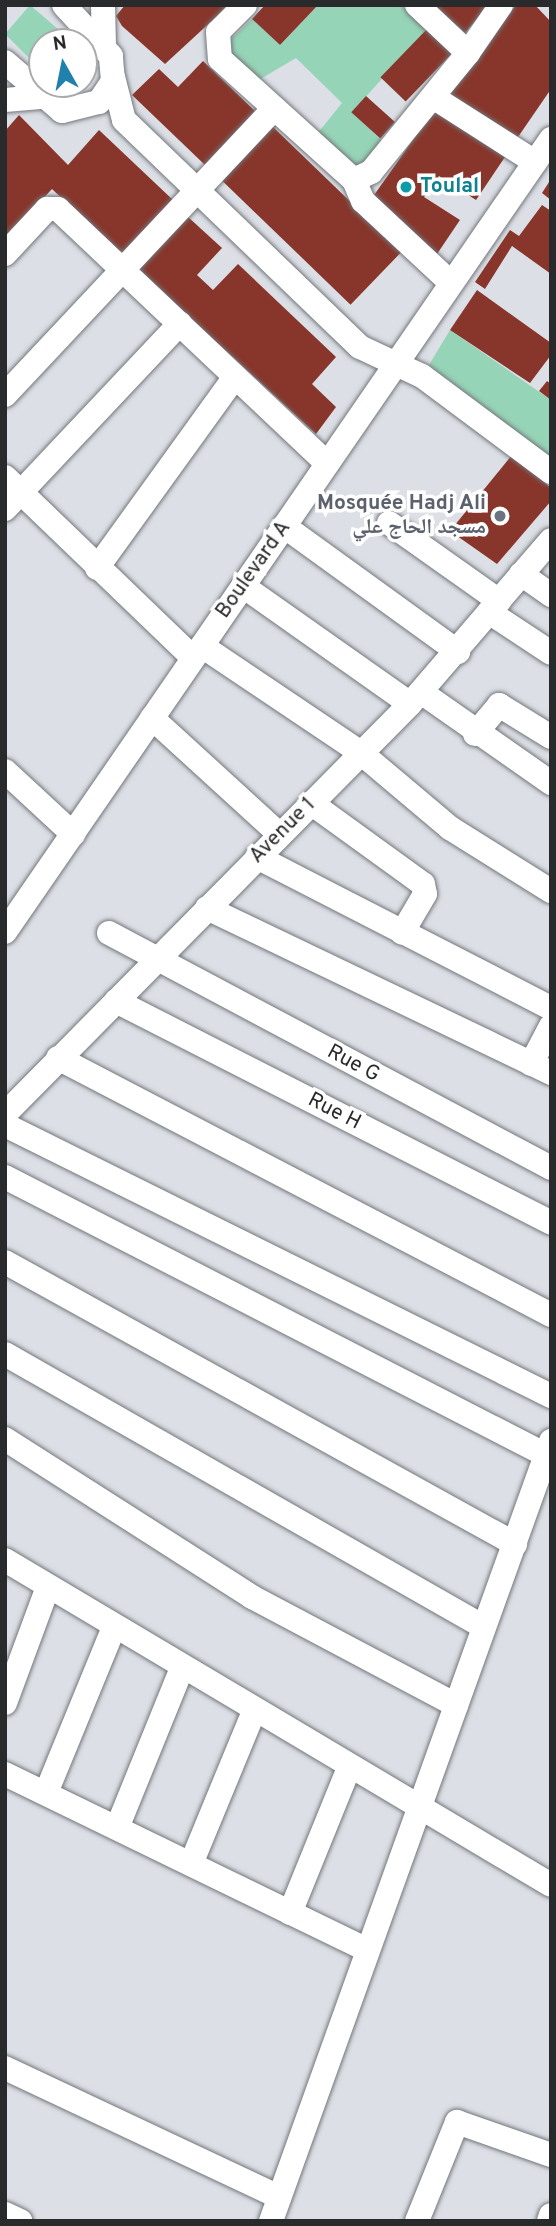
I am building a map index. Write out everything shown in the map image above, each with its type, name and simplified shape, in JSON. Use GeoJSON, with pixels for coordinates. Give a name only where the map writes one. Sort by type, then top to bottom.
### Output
{"type":"FeatureCollection","features":[{"type":"Feature","properties":{"kind":"street"},"geometry":{"type":"LineString","coordinates":[[64,5],[104,45]]}},
{"type":"Feature","properties":{"kind":"street"},"geometry":{"type":"LineString","coordinates":[[103,5],[99,21],[124,120],[360,347],[394,366],[422,376],[551,472]]}},
{"type":"Feature","properties":{"kind":"street"},"geometry":{"type":"LineString","coordinates":[[245,5],[218,32],[216,50],[274,109],[354,180],[363,201],[451,284]]}},
{"type":"Feature","properties":{"kind":"street"},"geometry":{"type":"LineString","coordinates":[[417,5],[468,53]]}},
{"type":"Feature","properties":{"kind":"street"},"geometry":{"type":"LineString","coordinates":[[354,180],[371,172],[468,53],[501,5]]}},
{"type":"Feature","properties":{"kind":"street"},"geometry":{"type":"LineString","coordinates":[[5,64],[5,91]]}},
{"type":"Feature","properties":{"kind":"street"},"geometry":{"type":"LineString","coordinates":[[5,64],[28,86]]}},
{"type":"Feature","properties":{"kind":"street"},"geometry":{"type":"LineString","coordinates":[[75,113],[99,102],[113,77]]}},
{"type":"Feature","properties":{"kind":"street"},"geometry":{"type":"LineString","coordinates":[[433,97],[535,162]]}},
{"type":"Feature","properties":{"kind":"street"},"geometry":{"type":"LineString","coordinates":[[5,100],[28,98]]}},
{"type":"Feature","properties":{"kind":"street"},"geometry":{"type":"LineString","coordinates":[[42,98],[75,113],[124,120]]}},
{"type":"Feature","properties":{"kind":"street"},"geometry":{"type":"LineString","coordinates":[[5,395],[274,109]]}},
{"type":"Feature","properties":{"kind":"street","name":"Boulevard A"},"geometry":{"type":"LineString","coordinates":[[5,932],[551,139]]}},
{"type":"Feature","properties":{"kind":"street"},"geometry":{"type":"LineString","coordinates":[[5,254],[47,209],[58,209],[124,268],[234,378],[327,463]]}},
{"type":"Feature","properties":{"kind":"street"},"geometry":{"type":"LineString","coordinates":[[180,323],[10,492],[197,652],[361,753],[450,828],[551,891]]}},
{"type":"Feature","properties":{"kind":"street"},"geometry":{"type":"LineString","coordinates":[[97,568],[234,378]]}},
{"type":"Feature","properties":{"kind":"street"},"geometry":{"type":"LineString","coordinates":[[389,523],[551,653]]}},
{"type":"Feature","properties":{"kind":"street"},"geometry":{"type":"LineString","coordinates":[[284,526],[458,652]]}},
{"type":"Feature","properties":{"kind":"street","name":"Avenue 1"},"geometry":{"type":"LineString","coordinates":[[5,1114],[415,698],[458,652],[551,540]]}},
{"type":"Feature","properties":{"kind":"street"},"geometry":{"type":"LineString","coordinates":[[521,574],[551,595]]}},
{"type":"Feature","properties":{"kind":"street"},"geometry":{"type":"LineString","coordinates":[[243,586],[551,783]]}},
{"type":"Feature","properties":{"kind":"street"},"geometry":{"type":"LineString","coordinates":[[475,734],[497,705],[551,737]]}},
{"type":"Feature","properties":{"kind":"street"},"geometry":{"type":"LineString","coordinates":[[152,718],[280,835]]}},
{"type":"Feature","properties":{"kind":"street"},"geometry":{"type":"LineString","coordinates":[[5,771],[73,834]]}},
{"type":"Feature","properties":{"kind":"street"},"geometry":{"type":"LineString","coordinates":[[311,803],[423,884],[425,894],[401,933]]}},
{"type":"Feature","properties":{"kind":"street"},"geometry":{"type":"LineString","coordinates":[[257,857],[551,1008]]}},
{"type":"Feature","properties":{"kind":"street"},"geometry":{"type":"LineString","coordinates":[[207,908],[541,1069],[551,1026]]}},
{"type":"Feature","properties":{"kind":"street","name":"Rue G"},"geometry":{"type":"LineString","coordinates":[[109,933],[155,961],[551,1168]]}},
{"type":"Feature","properties":{"kind":"street","name":"Rue H"},"geometry":{"type":"LineString","coordinates":[[116,1002],[551,1223]]}},
{"type":"Feature","properties":{"kind":"street"},"geometry":{"type":"LineString","coordinates":[[58,1058],[551,1315]]}},
{"type":"Feature","properties":{"kind":"street"},"geometry":{"type":"LineString","coordinates":[[5,1125],[551,1396]]}},
{"type":"Feature","properties":{"kind":"street"},"geometry":{"type":"LineString","coordinates":[[5,1177],[548,1448],[419,1810],[365,1949],[271,2221]]}},
{"type":"Feature","properties":{"kind":"street"},"geometry":{"type":"LineString","coordinates":[[5,1262],[515,1544]]}},
{"type":"Feature","properties":{"kind":"street"},"geometry":{"type":"LineString","coordinates":[[5,1354],[484,1627]]}},
{"type":"Feature","properties":{"kind":"street"},"geometry":{"type":"LineString","coordinates":[[5,1439],[252,1597],[456,1705]]}},
{"type":"Feature","properties":{"kind":"street"},"geometry":{"type":"LineString","coordinates":[[5,1560],[419,1810],[551,1885]]}},
{"type":"Feature","properties":{"kind":"street"},"geometry":{"type":"LineString","coordinates":[[5,1703],[48,1587]]}},
{"type":"Feature","properties":{"kind":"street"},"geometry":{"type":"LineString","coordinates":[[46,1793],[114,1627]]}},
{"type":"Feature","properties":{"kind":"street"},"geometry":{"type":"LineString","coordinates":[[117,1828],[182,1668]]}},
{"type":"Feature","properties":{"kind":"street"},"geometry":{"type":"LineString","coordinates":[[191,1864],[254,1711]]}},
{"type":"Feature","properties":{"kind":"street"},"geometry":{"type":"LineString","coordinates":[[290,1913],[349,1768]]}},
{"type":"Feature","properties":{"kind":"street"},"geometry":{"type":"LineString","coordinates":[[5,1774],[365,1949]]}},
{"type":"Feature","properties":{"kind":"street"},"geometry":{"type":"LineString","coordinates":[[5,2067],[279,2197]]}},
{"type":"Feature","properties":{"kind":"street"},"geometry":{"type":"LineString","coordinates":[[417,2221],[457,2122],[551,2155]]}},
{"type":"Feature","properties":{"kind":"street"},"geometry":{"type":"LineString","coordinates":[[5,2214],[20,2221]]}},
{"type":"Feature","properties":{"kind":"street"},"geometry":{"type":"LineString","coordinates":[[549,2221],[551,2215]]}},
{"type":"Feature","properties":{"kind":"green space"},"geometry":{"type":"Polygon","coordinates":[[[30,5],[57,28],[28,28],[28,57],[5,34],[30,5]]]}},
{"type":"Feature","properties":{"kind":"green space"},"geometry":{"type":"Polygon","coordinates":[[[318,5],[401,5],[427,29],[352,112],[382,141],[358,170],[317,134],[342,103],[296,58],[257,81],[225,45],[252,19],[280,45],[318,5]]]}},
{"type":"Feature","properties":{"kind":"green space"},"geometry":{"type":"Polygon","coordinates":[[[450,330],[551,400],[551,458],[429,365],[450,330]]]}},
{"type":"Feature","properties":{"kind":"building"},"geometry":{"type":"Polygon","coordinates":[[[125,5],[229,5],[165,64],[122,26],[116,16],[125,5]]]}},
{"type":"Feature","properties":{"kind":"building"},"geometry":{"type":"Polygon","coordinates":[[[265,5],[318,5],[280,45],[252,19],[265,5]]]}},
{"type":"Feature","properties":{"kind":"building"},"geometry":{"type":"Polygon","coordinates":[[[434,5],[488,5],[465,33],[434,5]]]}},
{"type":"Feature","properties":{"kind":"building"},"geometry":{"type":"Polygon","coordinates":[[[516,5],[535,5],[551,22],[551,89],[518,137],[450,94],[516,5]]]}},
{"type":"Feature","properties":{"kind":"building"},"geometry":{"type":"Polygon","coordinates":[[[427,29],[452,53],[406,102],[380,77],[427,29]]]}},
{"type":"Feature","properties":{"kind":"building"},"geometry":{"type":"Polygon","coordinates":[[[203,61],[255,111],[205,165],[132,95],[159,69],[178,87],[203,61]]]}},
{"type":"Feature","properties":{"kind":"building"},"geometry":{"type":"Polygon","coordinates":[[[366,96],[395,122],[380,138],[351,112],[366,96]]]}},
{"type":"Feature","properties":{"kind":"building","name":"Toulal"},"geometry":{"type":"Polygon","coordinates":[[[434,110],[505,157],[476,200],[439,176],[424,197],[460,220],[435,257],[372,198],[434,110]]]}},
{"type":"Feature","properties":{"kind":"building"},"geometry":{"type":"Polygon","coordinates":[[[19,115],[68,165],[99,130],[173,200],[122,255],[52,189],[5,239],[5,131],[19,115]]]}},
{"type":"Feature","properties":{"kind":"building"},"geometry":{"type":"Polygon","coordinates":[[[271,125],[402,251],[351,305],[220,178],[271,125]]]}},
{"type":"Feature","properties":{"kind":"building","name":"Toulal"},"geometry":{"type":"Polygon","coordinates":[[[551,179],[551,200],[542,193],[551,179]]]}},
{"type":"Feature","properties":{"kind":"building"},"geometry":{"type":"Polygon","coordinates":[[[542,205],[551,211],[551,274],[512,246],[485,289],[475,282],[510,230],[519,236],[542,205]]]}},
{"type":"Feature","properties":{"kind":"building"},"geometry":{"type":"Polygon","coordinates":[[[187,216],[222,248],[197,275],[213,290],[238,264],[336,357],[312,384],[336,407],[316,434],[138,269],[187,216]]]}},
{"type":"Feature","properties":{"kind":"building"},"geometry":{"type":"Polygon","coordinates":[[[477,290],[551,343],[551,355],[530,383],[450,330],[477,290]]]}},
{"type":"Feature","properties":{"kind":"building"},"geometry":{"type":"Polygon","coordinates":[[[547,381],[551,384],[551,400],[539,391],[547,381]]]}},
{"type":"Feature","properties":{"kind":"building","name":"Mosquée Hadj Ali مسجد الحاج علي"},"geometry":{"type":"Polygon","coordinates":[[[512,455],[551,488],[551,501],[497,564],[450,531],[512,455]]]}},
{"type":"Feature","properties":{"kind":"place","name":"Toulal"},"geometry":{"type":"Point","coordinates":[406,187]}},
{"type":"Feature","properties":{"kind":"place","name":"Mosquée Hadj Ali مسجد الحاج علي"},"geometry":{"type":"Point","coordinates":[500,516]}}]}
